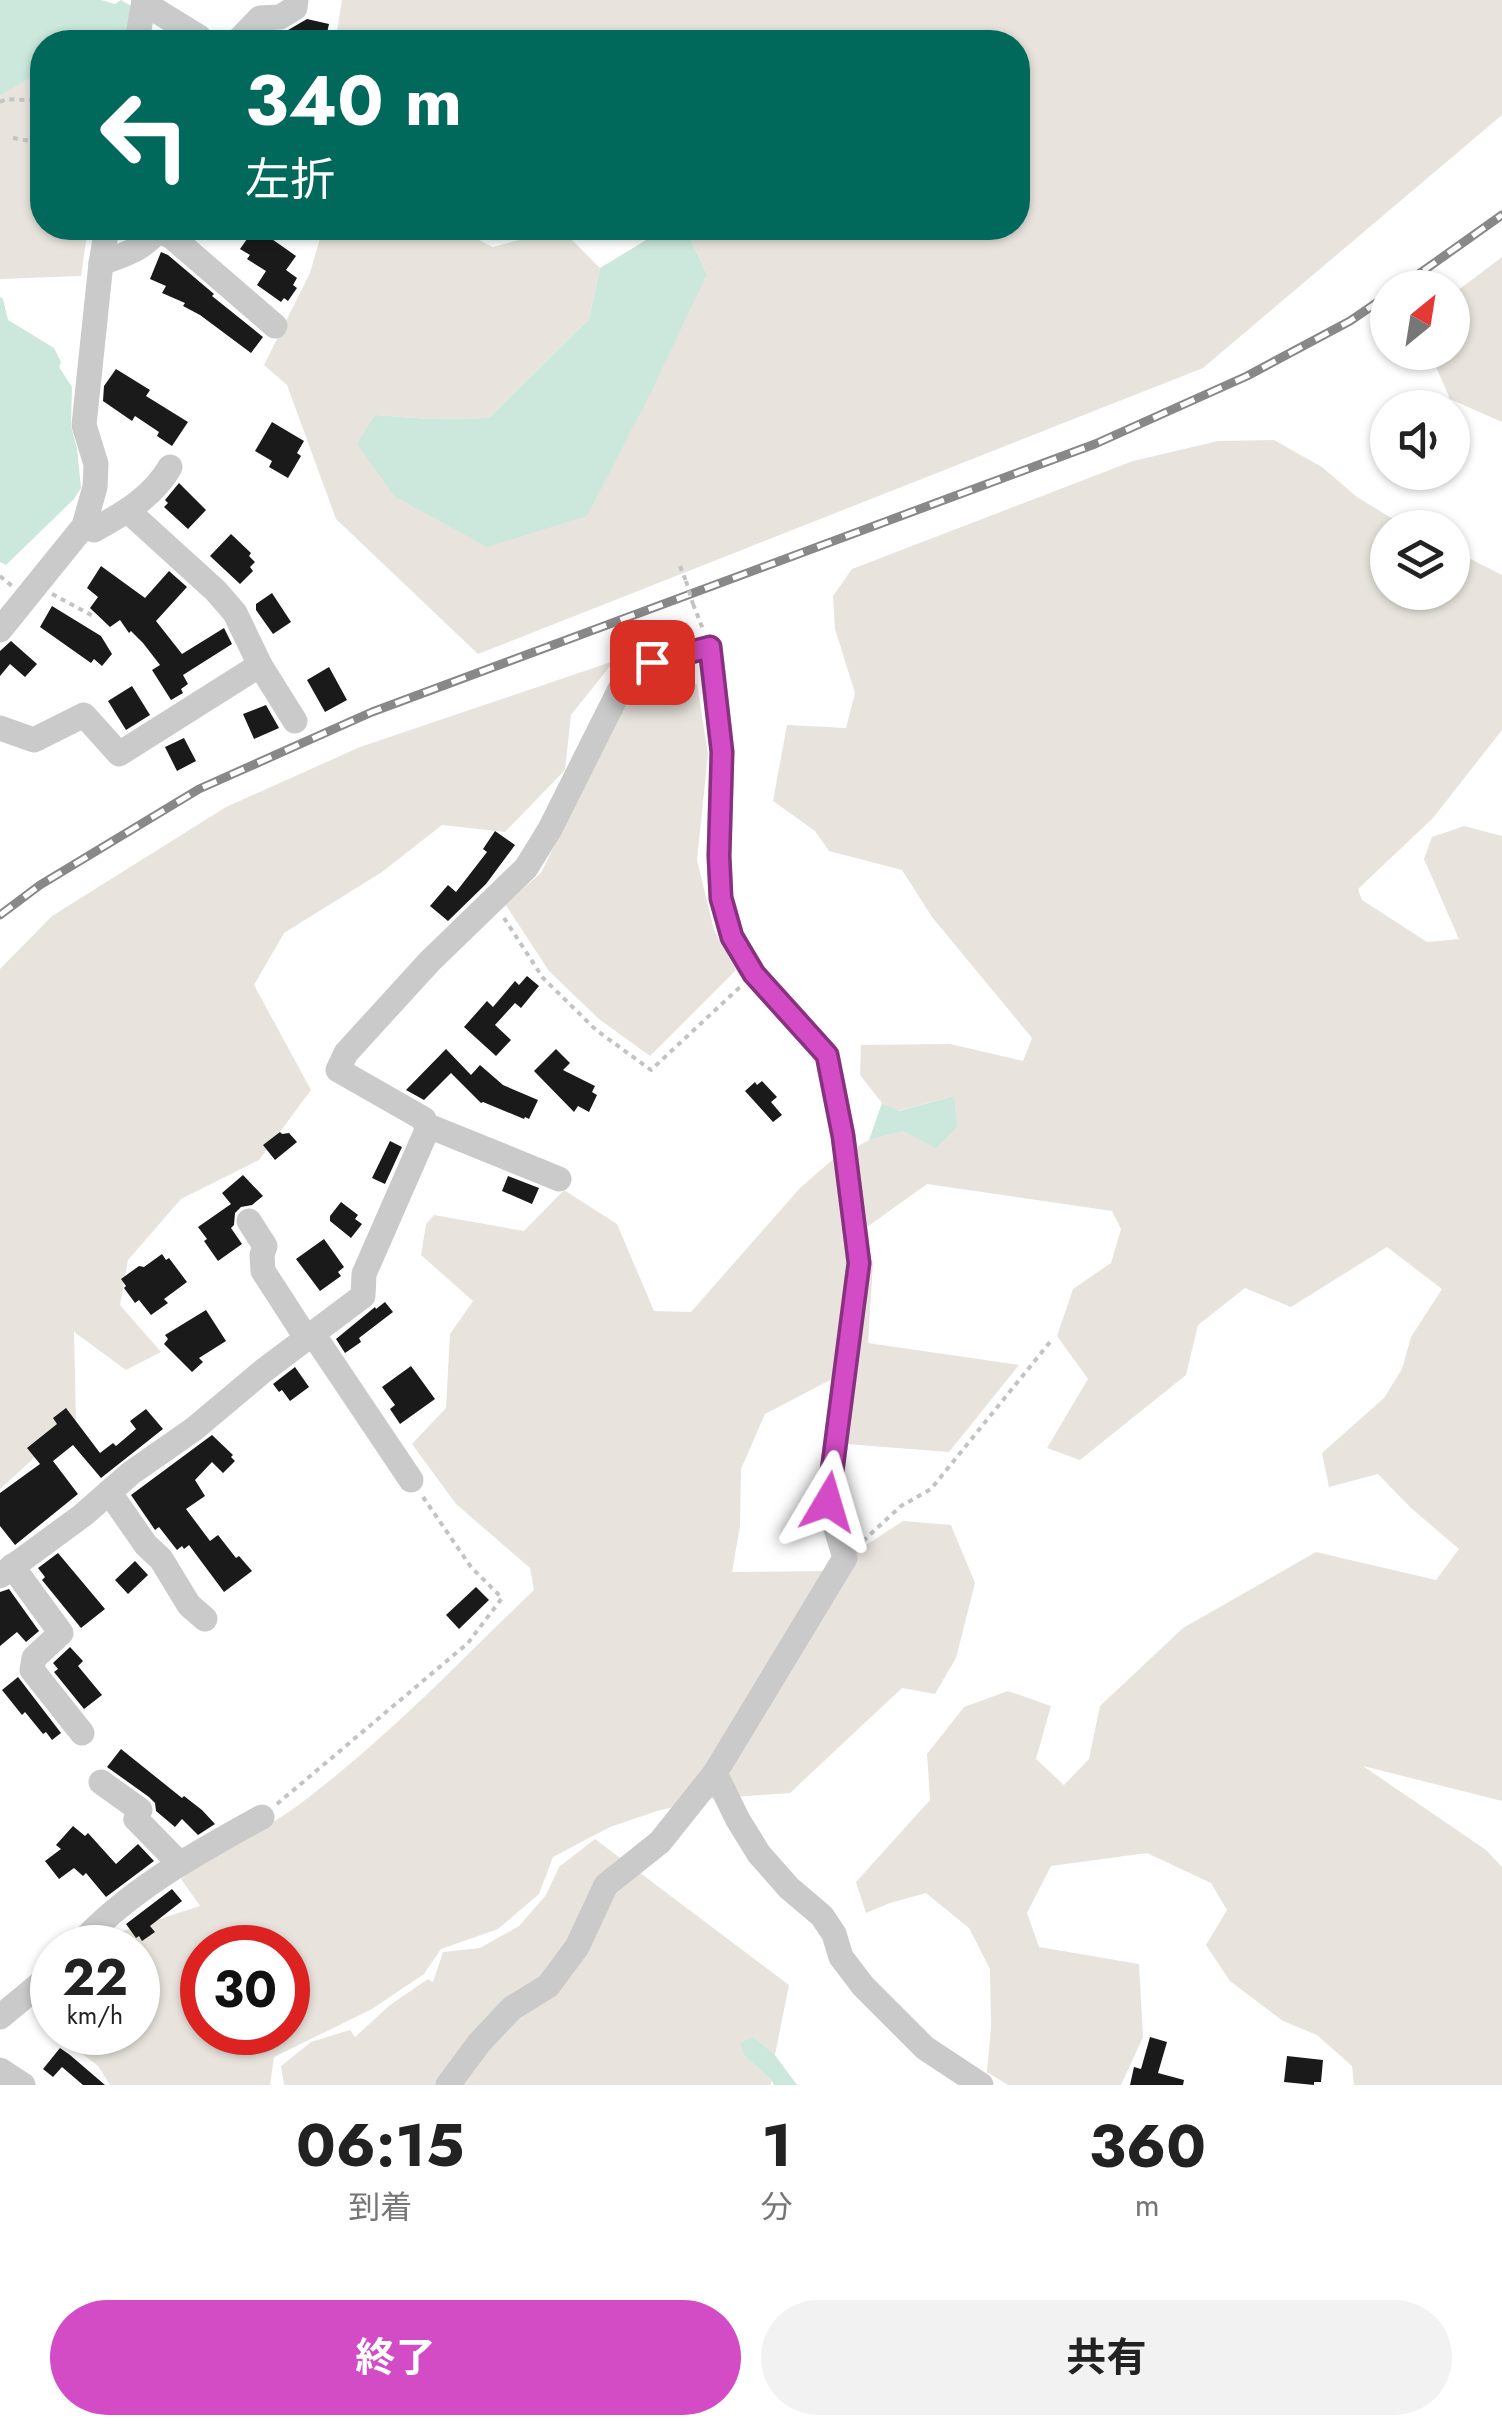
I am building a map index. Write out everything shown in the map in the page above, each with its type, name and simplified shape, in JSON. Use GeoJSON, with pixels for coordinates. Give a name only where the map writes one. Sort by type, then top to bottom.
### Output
{"type":"FeatureCollection","features":[{"type":"Feature","properties":{"kind":"street"},"geometry":{"type":"LineString","coordinates":[[249,30],[260,18],[280,17],[295,8],[296,0]]}},
{"type":"Feature","properties":{"kind":"street"},"geometry":{"type":"LineString","coordinates":[[139,30],[144,2],[189,30]]}},
{"type":"Feature","properties":{"kind":"street"},"geometry":{"type":"LineString","coordinates":[[0,630],[84,526],[95,487],[96,464],[84,425],[105,240]]}},
{"type":"Feature","properties":{"kind":"street"},"geometry":{"type":"LineString","coordinates":[[101,263],[130,254],[150,240]]}},
{"type":"Feature","properties":{"kind":"street"},"geometry":{"type":"LineString","coordinates":[[175,240],[275,326]]}},
{"type":"Feature","properties":{"kind":"street"},"geometry":{"type":"LineString","coordinates":[[84,526],[94,530],[128,511],[162,480],[170,467]]}},
{"type":"Feature","properties":{"kind":"street"},"geometry":{"type":"LineString","coordinates":[[128,511],[216,591],[234,613],[260,665],[296,722]]}},
{"type":"Feature","properties":{"kind":"street"},"geometry":{"type":"LineString","coordinates":[[82,1734],[32,1670],[34,1658],[61,1633],[6,1571],[83,1516],[131,1473],[194,1429],[363,1296],[364,1274],[427,1130],[424,1120],[338,1070],[346,1052],[430,961],[526,868],[550,830],[626,679],[652,662],[710,647],[722,752],[721,898],[732,937],[754,974],[827,1055],[843,1136],[859,1263],[828,1502],[845,1558],[714,1773],[660,1842],[606,1885],[577,1947],[548,1986],[512,2008],[479,2042],[448,2085]]}},
{"type":"Feature","properties":{"kind":"street"},"geometry":{"type":"LineString","coordinates":[[0,728],[34,740],[84,715],[118,754],[260,665]]}},
{"type":"Feature","properties":{"kind":"street"},"geometry":{"type":"LineString","coordinates":[[426,1125],[559,1179]]}},
{"type":"Feature","properties":{"kind":"street"},"geometry":{"type":"LineString","coordinates":[[249,1221],[265,1246],[264,1271],[411,1480]]}},
{"type":"Feature","properties":{"kind":"street"},"geometry":{"type":"LineString","coordinates":[[109,1492],[146,1545],[162,1560],[189,1605],[205,1620]]}},
{"type":"Feature","properties":{"kind":"street"},"geometry":{"type":"LineString","coordinates":[[714,1773],[759,1854],[789,1888],[822,1916],[834,1934],[841,1957],[863,1986],[925,2048],[980,2085]]}},
{"type":"Feature","properties":{"kind":"street"},"geometry":{"type":"LineString","coordinates":[[101,1782],[140,1810],[136,1819],[180,1864]]}},
{"type":"Feature","properties":{"kind":"street"},"geometry":{"type":"LineString","coordinates":[[96,1925],[139,1890],[262,1817]]}},
{"type":"Feature","properties":{"kind":"street"},"geometry":{"type":"LineString","coordinates":[[0,2017],[30,1992]]}},
{"type":"Feature","properties":{"kind":"street"},"geometry":{"type":"LineString","coordinates":[[0,2070],[23,2085]]}},
{"type":"Feature","properties":{"kind":"path"},"geometry":{"type":"LineString","coordinates":[[0,102],[30,101]]}},
{"type":"Feature","properties":{"kind":"path"},"geometry":{"type":"LineString","coordinates":[[13,138],[30,142]]}},
{"type":"Feature","properties":{"kind":"path"},"geometry":{"type":"LineString","coordinates":[[680,566],[710,647]]}},
{"type":"Feature","properties":{"kind":"path"},"geometry":{"type":"LineString","coordinates":[[35,585],[95,617]]}},
{"type":"Feature","properties":{"kind":"path"},"geometry":{"type":"LineString","coordinates":[[492,899],[543,978],[596,1030],[651,1070],[754,974]]}},
{"type":"Feature","properties":{"kind":"path"},"geometry":{"type":"LineString","coordinates":[[845,1558],[901,1506],[931,1489],[1050,1342]]}},
{"type":"Feature","properties":{"kind":"path"},"geometry":{"type":"LineString","coordinates":[[262,1817],[468,1643],[502,1598],[471,1567],[411,1480]]}},
{"type":"Feature","properties":{"kind":"shaded area"},"geometry":{"type":"Polygon","coordinates":[[[0,0],[101,0],[115,4],[121,0],[136,9],[133,30],[30,30],[30,78],[0,95],[0,0]]]}},
{"type":"Feature","properties":{"kind":"shaded area"},"geometry":{"type":"Polygon","coordinates":[[[342,0],[1502,0],[1502,115],[1203,368],[478,654],[336,519],[287,385],[264,365],[310,273],[320,240],[479,240],[493,247],[519,240],[572,240],[600,268],[589,319],[489,418],[375,415],[394,496],[707,274],[691,240],[1030,240],[1030,30],[337,30],[342,0]]]}},
{"type":"Feature","properties":{"kind":"shaded area"},"geometry":{"type":"Polygon","coordinates":[[[30,77],[30,240],[86,240],[81,276],[0,279],[0,84],[30,77]]]}},
{"type":"Feature","properties":{"kind":"shaded area"},"geometry":{"type":"Polygon","coordinates":[[[646,240],[691,240],[707,274],[587,516],[487,547],[394,496],[357,444],[375,415],[489,418],[589,319],[600,268],[646,240]]]}},
{"type":"Feature","properties":{"kind":"shaded area"},"geometry":{"type":"Polygon","coordinates":[[[1502,257],[1502,422],[1470,408],[1470,390],[1446,390],[1437,370],[1470,370],[1470,281],[1502,257]]]}},
{"type":"Feature","properties":{"kind":"shaded area"},"geometry":{"type":"Polygon","coordinates":[[[0,297],[8,320],[54,348],[61,362],[59,367],[72,387],[71,426],[81,488],[6,565],[0,562],[0,297]]]}},
{"type":"Feature","properties":{"kind":"shaded area"},"geometry":{"type":"Polygon","coordinates":[[[1274,440],[1322,467],[1378,510],[1370,510],[1370,610],[1470,610],[1470,559],[1502,575],[1502,730],[1433,818],[1358,889],[1362,900],[1427,942],[1459,939],[1424,859],[1432,837],[1464,826],[1502,836],[1502,1801],[1363,1766],[1486,1850],[1502,1867],[1502,2085],[1354,2085],[1352,2066],[1317,2035],[1283,2021],[1230,1981],[1206,1945],[1227,1910],[1211,1883],[1147,1853],[1051,1866],[1027,1913],[1039,1947],[1139,1964],[1143,2037],[1121,2085],[1008,2085],[987,2072],[990,1969],[969,1928],[926,1893],[866,1913],[856,1882],[930,1800],[927,1754],[964,1707],[1008,1691],[1051,1706],[1036,1759],[1064,1785],[1089,1759],[1100,1706],[1183,1628],[1316,1552],[1436,1580],[1459,1549],[1378,1474],[1329,1487],[1322,1453],[1384,1398],[1402,1369],[1411,1337],[1442,1289],[1387,1247],[1291,1307],[1245,1288],[1198,1325],[1186,1375],[1080,1460],[1047,1448],[1088,1379],[1057,1336],[1073,1289],[1111,1263],[1121,1229],[1112,1211],[927,1184],[860,1232],[873,1263],[868,1343],[1019,1365],[949,1452],[846,1444],[834,1378],[765,1414],[741,1469],[740,1526],[732,1572],[826,1571],[903,1521],[951,1525],[975,1583],[956,1658],[935,1694],[902,1688],[790,1793],[705,1799],[657,1811],[610,1827],[553,1857],[539,1894],[498,1929],[441,1949],[424,1974],[372,2009],[310,2039],[310,1925],[180,1925],[180,2055],[278,2055],[274,2057],[270,2085],[110,2085],[98,2066],[84,2055],[160,2055],[160,1925],[141,1925],[200,1906],[181,1879],[294,1808],[339,1773],[534,1590],[530,1568],[456,1504],[412,1444],[446,1408],[450,1334],[473,1301],[421,1255],[426,1224],[434,1215],[524,1231],[564,1190],[617,1224],[654,1311],[691,1312],[800,1188],[831,1161],[869,1140],[902,1131],[954,1096],[898,1111],[882,1103],[860,1075],[861,1045],[950,1044],[1023,1061],[1032,1038],[932,917],[902,870],[829,851],[815,831],[773,801],[787,725],[846,728],[855,693],[835,629],[833,596],[852,569],[1133,461],[1218,441],[1274,440]]]}},
{"type":"Feature","properties":{"kind":"shaded area"},"geometry":{"type":"Polygon","coordinates":[[[614,661],[571,715],[565,770],[505,832],[442,825],[382,872],[284,933],[254,985],[311,1090],[259,1160],[181,1199],[128,1260],[120,1305],[161,1352],[126,1370],[74,1332],[76,1420],[0,1489],[0,969],[52,916],[226,807],[360,747],[614,661]]]}},
{"type":"Feature","properties":{"kind":"shaded area"},"geometry":{"type":"Polygon","coordinates":[[[697,684],[708,754],[697,860],[714,930],[736,970],[650,1056],[599,1019],[549,971],[505,904],[541,873],[622,707],[697,684]]]}},
{"type":"Feature","properties":{"kind":"shaded area"},"geometry":{"type":"Polygon","coordinates":[[[954,1096],[957,1127],[936,1148],[903,1131],[869,1140],[882,1103],[899,1111],[954,1096]]]}},
{"type":"Feature","properties":{"kind":"shaded area"},"geometry":{"type":"Polygon","coordinates":[[[595,1839],[789,1985],[775,2055],[754,2037],[745,2056],[771,2080],[771,2085],[284,2085],[281,2066],[295,2055],[310,2055],[311,2042],[350,2030],[355,2037],[390,2005],[428,1979],[433,1982],[443,1952],[480,1948],[519,1926],[546,1895],[559,1867],[595,1839]]]}},
{"type":"Feature","properties":{"kind":"shaded area"},"geometry":{"type":"Polygon","coordinates":[[[754,2037],[775,2055],[797,2085],[774,2085],[745,2056],[740,2043],[754,2037]]]}},
{"type":"Feature","properties":{"kind":"building"},"geometry":{"type":"Polygon","coordinates":[[[307,19],[329,24],[328,30],[288,30],[307,19]]]}},
{"type":"Feature","properties":{"kind":"building"},"geometry":{"type":"Polygon","coordinates":[[[246,240],[273,240],[296,256],[286,270],[297,278],[293,285],[297,288],[288,301],[284,298],[281,302],[257,285],[266,271],[247,259],[250,255],[240,249],[246,240]]]}},
{"type":"Feature","properties":{"kind":"building"},"geometry":{"type":"Polygon","coordinates":[[[161,252],[263,337],[251,353],[183,306],[185,303],[162,293],[166,286],[150,279],[161,252]]]}},
{"type":"Feature","properties":{"kind":"building"},"geometry":{"type":"Polygon","coordinates":[[[116,369],[150,390],[146,396],[188,422],[172,446],[135,416],[132,421],[103,401],[104,386],[116,369]]]}},
{"type":"Feature","properties":{"kind":"building"},"geometry":{"type":"Polygon","coordinates":[[[272,422],[304,441],[297,453],[301,456],[288,478],[269,467],[272,461],[255,451],[272,422]]]}},
{"type":"Feature","properties":{"kind":"building"},"geometry":{"type":"Polygon","coordinates":[[[179,483],[206,510],[188,529],[164,507],[179,483]]]}},
{"type":"Feature","properties":{"kind":"building"},"geometry":{"type":"Polygon","coordinates":[[[231,534],[255,562],[250,567],[253,571],[240,584],[210,556],[231,534]]]}},
{"type":"Feature","properties":{"kind":"building"},"geometry":{"type":"Polygon","coordinates":[[[101,566],[145,598],[169,571],[187,587],[156,621],[182,654],[224,628],[232,644],[183,675],[188,684],[181,689],[183,693],[171,700],[152,670],[160,665],[143,643],[120,620],[110,627],[90,608],[98,597],[87,588],[101,566]]]}},
{"type":"Feature","properties":{"kind":"building"},"geometry":{"type":"Polygon","coordinates":[[[272,593],[291,622],[273,634],[256,610],[256,604],[272,593]]]}},
{"type":"Feature","properties":{"kind":"building"},"geometry":{"type":"Polygon","coordinates":[[[52,606],[101,636],[112,654],[102,666],[94,659],[91,663],[40,627],[52,606]]]}},
{"type":"Feature","properties":{"kind":"building"},"geometry":{"type":"Polygon","coordinates":[[[11,641],[37,664],[25,677],[10,664],[0,676],[0,651],[11,641]]]}},
{"type":"Feature","properties":{"kind":"building"},"geometry":{"type":"Polygon","coordinates":[[[329,667],[347,700],[325,712],[307,680],[329,667]]]}},
{"type":"Feature","properties":{"kind":"building"},"geometry":{"type":"Polygon","coordinates":[[[132,686],[150,715],[126,730],[108,701],[132,686]]]}},
{"type":"Feature","properties":{"kind":"building"},"geometry":{"type":"Polygon","coordinates":[[[266,705],[279,728],[254,739],[243,714],[266,705]]]}},
{"type":"Feature","properties":{"kind":"building"},"geometry":{"type":"Polygon","coordinates":[[[184,738],[196,761],[177,771],[165,747],[184,738]]]}},
{"type":"Feature","properties":{"kind":"building"},"geometry":{"type":"Polygon","coordinates":[[[495,831],[515,845],[486,884],[448,921],[430,906],[448,885],[456,892],[487,852],[483,849],[495,831]]]}},
{"type":"Feature","properties":{"kind":"building"},"geometry":{"type":"Polygon","coordinates":[[[527,976],[539,986],[521,1008],[515,1003],[495,1025],[511,1040],[496,1056],[464,1027],[487,1001],[493,1007],[515,981],[519,985],[527,976]]]}},
{"type":"Feature","properties":{"kind":"building"},"geometry":{"type":"Polygon","coordinates":[[[446,1049],[471,1075],[480,1065],[503,1085],[538,1100],[529,1119],[481,1103],[451,1073],[424,1100],[406,1090],[446,1049]]]}},
{"type":"Feature","properties":{"kind":"building"},"geometry":{"type":"Polygon","coordinates":[[[556,1049],[570,1063],[563,1070],[595,1086],[592,1092],[597,1095],[589,1112],[578,1106],[574,1112],[534,1071],[556,1049]]]}},
{"type":"Feature","properties":{"kind":"building"},"geometry":{"type":"Polygon","coordinates":[[[762,1081],[777,1097],[771,1102],[782,1115],[773,1122],[745,1091],[762,1081]]]}},
{"type":"Feature","properties":{"kind":"building"},"geometry":{"type":"Polygon","coordinates":[[[280,1132],[289,1133],[297,1142],[275,1160],[263,1145],[280,1132]]]}},
{"type":"Feature","properties":{"kind":"building"},"geometry":{"type":"Polygon","coordinates":[[[390,1141],[402,1147],[385,1184],[372,1178],[390,1141]]]}},
{"type":"Feature","properties":{"kind":"building"},"geometry":{"type":"Polygon","coordinates":[[[243,1175],[263,1196],[235,1213],[231,1228],[242,1244],[218,1261],[198,1227],[231,1204],[222,1193],[243,1175]]]}},
{"type":"Feature","properties":{"kind":"building"},"geometry":{"type":"Polygon","coordinates":[[[508,1176],[539,1188],[532,1204],[502,1191],[508,1176]]]}},
{"type":"Feature","properties":{"kind":"building"},"geometry":{"type":"Polygon","coordinates":[[[341,1202],[358,1215],[355,1219],[362,1224],[351,1238],[330,1221],[341,1202]]]}},
{"type":"Feature","properties":{"kind":"building"},"geometry":{"type":"Polygon","coordinates":[[[324,1239],[344,1267],[338,1272],[341,1276],[320,1291],[296,1259],[324,1239]]]}},
{"type":"Feature","properties":{"kind":"building"},"geometry":{"type":"Polygon","coordinates":[[[162,1254],[187,1282],[164,1299],[168,1303],[151,1315],[139,1300],[135,1303],[121,1279],[162,1254]]]}},
{"type":"Feature","properties":{"kind":"building"},"geometry":{"type":"Polygon","coordinates":[[[385,1302],[393,1312],[345,1353],[336,1339],[385,1302]]]}},
{"type":"Feature","properties":{"kind":"building"},"geometry":{"type":"Polygon","coordinates":[[[206,1310],[226,1341],[199,1358],[203,1362],[192,1372],[164,1344],[168,1339],[165,1335],[206,1310]]]}},
{"type":"Feature","properties":{"kind":"building"},"geometry":{"type":"Polygon","coordinates":[[[411,1366],[435,1399],[400,1424],[390,1409],[395,1405],[382,1387],[411,1366]]]}},
{"type":"Feature","properties":{"kind":"building"},"geometry":{"type":"Polygon","coordinates":[[[295,1367],[309,1387],[290,1401],[273,1384],[295,1367]]]}},
{"type":"Feature","properties":{"kind":"building"},"geometry":{"type":"Polygon","coordinates":[[[66,1408],[100,1453],[113,1443],[116,1446],[136,1429],[130,1421],[146,1409],[163,1429],[101,1478],[73,1445],[53,1461],[78,1494],[15,1545],[0,1526],[0,1493],[40,1464],[27,1448],[57,1424],[53,1418],[66,1408]]]}},
{"type":"Feature","properties":{"kind":"building"},"geometry":{"type":"Polygon","coordinates":[[[212,1435],[235,1461],[223,1473],[212,1462],[195,1480],[205,1496],[186,1509],[210,1541],[218,1535],[252,1571],[224,1592],[189,1545],[177,1550],[159,1527],[155,1530],[131,1495],[212,1435]]]}},
{"type":"Feature","properties":{"kind":"building"},"geometry":{"type":"Polygon","coordinates":[[[58,1553],[105,1609],[81,1628],[42,1580],[45,1577],[38,1568],[58,1553]]]}},
{"type":"Feature","properties":{"kind":"building"},"geometry":{"type":"Polygon","coordinates":[[[135,1561],[148,1575],[128,1594],[115,1580],[135,1561]]]}},
{"type":"Feature","properties":{"kind":"building"},"geometry":{"type":"Polygon","coordinates":[[[476,1587],[489,1600],[459,1629],[446,1615],[476,1587]]]}},
{"type":"Feature","properties":{"kind":"building"},"geometry":{"type":"Polygon","coordinates":[[[9,1589],[39,1631],[26,1642],[17,1632],[0,1646],[0,1592],[9,1589]]]}},
{"type":"Feature","properties":{"kind":"building"},"geometry":{"type":"Polygon","coordinates":[[[70,1647],[83,1661],[78,1666],[102,1695],[84,1709],[54,1672],[58,1669],[53,1663],[70,1647]]]}},
{"type":"Feature","properties":{"kind":"building"},"geometry":{"type":"Polygon","coordinates":[[[18,1677],[61,1733],[52,1740],[25,1712],[22,1715],[2,1690],[18,1677]]]}},
{"type":"Feature","properties":{"kind":"building"},"geometry":{"type":"Polygon","coordinates":[[[121,1749],[215,1824],[198,1835],[182,1819],[175,1827],[156,1811],[149,1797],[107,1767],[121,1749]]]}},
{"type":"Feature","properties":{"kind":"building"},"geometry":{"type":"Polygon","coordinates":[[[73,1826],[85,1836],[88,1833],[116,1864],[138,1844],[154,1861],[106,1897],[86,1873],[83,1876],[74,1868],[59,1879],[45,1861],[61,1849],[56,1845],[73,1826]]]}},
{"type":"Feature","properties":{"kind":"building"},"geometry":{"type":"Polygon","coordinates":[[[172,1889],[182,1901],[151,1925],[126,1924],[172,1889]]]}},
{"type":"Feature","properties":{"kind":"building"},"geometry":{"type":"Polygon","coordinates":[[[1150,2037],[1167,2042],[1158,2073],[1184,2080],[1183,2085],[1130,2085],[1134,2067],[1141,2069],[1150,2037]]]}},
{"type":"Feature","properties":{"kind":"building"},"geometry":{"type":"Polygon","coordinates":[[[54,2055],[70,2055],[105,2085],[83,2085],[62,2067],[53,2077],[43,2069],[54,2055]]]}},
{"type":"Feature","properties":{"kind":"building"},"geometry":{"type":"Polygon","coordinates":[[[1287,2056],[1323,2060],[1321,2082],[1284,2082],[1287,2056]]]}},
{"type":"Feature","properties":{"kind":"railway"},"geometry":{"type":"LineString","coordinates":[[1424,270],[1502,215]]}},
{"type":"Feature","properties":{"kind":"railway"},"geometry":{"type":"LineString","coordinates":[[0,915],[40,885],[199,789],[372,712],[1095,444],[1247,376],[1370,307]]}},
{"type":"Feature","properties":{"kind":"route"},"geometry":{"type":"LineString","coordinates":[[652,662],[710,647],[722,752],[721,898],[732,937],[754,974],[827,1055],[843,1136],[859,1263],[828,1502]]}}]}
